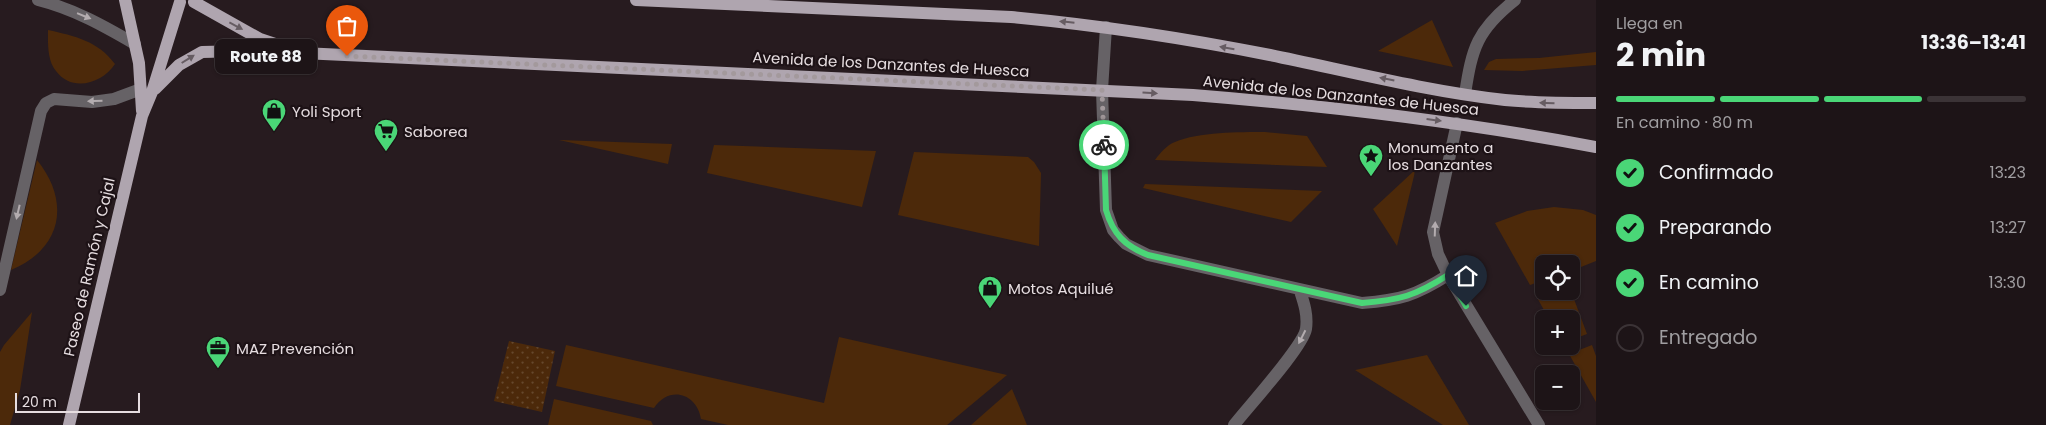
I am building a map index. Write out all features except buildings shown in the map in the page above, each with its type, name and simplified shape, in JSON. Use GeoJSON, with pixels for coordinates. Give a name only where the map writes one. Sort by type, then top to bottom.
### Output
{"type":"FeatureCollection","features":[{"type":"Feature","properties":{"kind":"main road","name":"Paseo de Ramón y Cajal"},"geometry":{"type":"LineString","coordinates":[[125,0],[134,44],[147,90]]}},
{"type":"Feature","properties":{"kind":"main road","name":"Avenida de los Danzantes de Huesca"},"geometry":{"type":"LineString","coordinates":[[636,0],[1011,17],[1106,27],[1267,55],[1465,94],[1544,103],[1596,103]]}},
{"type":"Feature","properties":{"kind":"main road","name":"Paseo de Ramón y Cajal"},"geometry":{"type":"LineString","coordinates":[[69,425],[147,90],[176,1],[199,1]]}},
{"type":"Feature","properties":{"kind":"main road","name":"Avenida de los Danzantes de Huesca"},"geometry":{"type":"LineString","coordinates":[[199,1],[260,39],[302,53],[1102,90],[1298,103],[1508,130],[1596,147]]}},
{"type":"Feature","properties":{"kind":"main road"},"geometry":{"type":"LineString","coordinates":[[147,90],[179,65],[202,52],[302,53]]}},
{"type":"Feature","properties":{"kind":"street"},"geometry":{"type":"LineString","coordinates":[[38,0],[54,4],[96,21],[134,44]]}},
{"type":"Feature","properties":{"kind":"street"},"geometry":{"type":"LineString","coordinates":[[1465,94],[1470,62],[1479,37],[1495,16],[1515,0]]}},
{"type":"Feature","properties":{"kind":"street"},"geometry":{"type":"LineString","coordinates":[[1106,27],[1102,90],[1106,210],[1113,230],[1126,244],[1148,255],[1362,303],[1392,301],[1422,292],[1448,275]]}},
{"type":"Feature","properties":{"kind":"street"},"geometry":{"type":"LineString","coordinates":[[0,290],[41,111],[46,103],[54,99],[92,102],[114,99],[147,90]]}},
{"type":"Feature","properties":{"kind":"street"},"geometry":{"type":"LineString","coordinates":[[1457,123],[1433,232],[1438,254],[1448,275],[1539,425]]}},
{"type":"Feature","properties":{"kind":"street"},"geometry":{"type":"LineString","coordinates":[[1234,425],[1297,347],[1306,330],[1306,310],[1300,290]]}},
{"type":"Feature","properties":{"kind":"shaded area"},"geometry":{"type":"Polygon","coordinates":[[[1432,20],[1453,67],[1378,51],[1432,20]]]}},
{"type":"Feature","properties":{"kind":"shaded area"},"geometry":{"type":"Polygon","coordinates":[[[48,30],[77,37],[93,45],[115,64],[110,71],[95,80],[87,83],[70,82],[63,78],[53,67],[49,51],[48,30]]]}},
{"type":"Feature","properties":{"kind":"shaded area"},"geometry":{"type":"Polygon","coordinates":[[[1596,52],[1596,65],[1522,71],[1484,70],[1489,62],[1496,59],[1539,58],[1596,52]]]}},
{"type":"Feature","properties":{"kind":"shaded area"},"geometry":{"type":"Polygon","coordinates":[[[1265,132],[1307,136],[1327,167],[1155,160],[1169,145],[1195,136],[1219,133],[1265,132]]]}},
{"type":"Feature","properties":{"kind":"shaded area"},"geometry":{"type":"Polygon","coordinates":[[[559,140],[672,144],[668,164],[559,140]]]}},
{"type":"Feature","properties":{"kind":"shaded area"},"geometry":{"type":"Polygon","coordinates":[[[714,145],[876,151],[862,207],[707,173],[714,145]]]}},
{"type":"Feature","properties":{"kind":"shaded area"},"geometry":{"type":"Polygon","coordinates":[[[914,152],[1028,157],[1034,162],[1041,173],[1039,246],[898,215],[914,152]]]}},
{"type":"Feature","properties":{"kind":"shaded area"},"geometry":{"type":"Polygon","coordinates":[[[37,160],[48,176],[54,192],[57,208],[56,223],[51,237],[41,250],[28,261],[11,270],[37,160]]]}},
{"type":"Feature","properties":{"kind":"shaded area"},"geometry":{"type":"Polygon","coordinates":[[[1415,170],[1414,176],[1397,246],[1373,209],[1415,170]]]}},
{"type":"Feature","properties":{"kind":"shaded area"},"geometry":{"type":"Polygon","coordinates":[[[1145,184],[1322,191],[1291,222],[1143,188],[1145,184]]]}},
{"type":"Feature","properties":{"kind":"shaded area"},"geometry":{"type":"Polygon","coordinates":[[[1554,207],[1583,210],[1596,215],[1596,261],[1580,267],[1580,255],[1535,255],[1535,283],[1530,285],[1495,223],[1527,211],[1554,207]]]}},
{"type":"Feature","properties":{"kind":"shaded area"},"geometry":{"type":"Polygon","coordinates":[[[1538,300],[1574,300],[1578,310],[1544,310],[1538,300]]]}},
{"type":"Feature","properties":{"kind":"shaded area"},"geometry":{"type":"Polygon","coordinates":[[[32,312],[20,390],[10,425],[0,425],[0,352],[32,312]]]}},
{"type":"Feature","properties":{"kind":"shaded area"},"geometry":{"type":"Polygon","coordinates":[[[1580,315],[1587,334],[1580,337],[1580,315]]]}},
{"type":"Feature","properties":{"kind":"shaded area"},"geometry":{"type":"Polygon","coordinates":[[[839,337],[1007,375],[947,425],[728,425],[701,419],[694,403],[682,395],[667,396],[654,408],[556,386],[566,345],[824,403],[839,337]]]}},
{"type":"Feature","properties":{"kind":"shaded area"},"geometry":{"type":"Polygon","coordinates":[[[509,341],[555,351],[542,412],[494,401],[509,341]]]}},
{"type":"Feature","properties":{"kind":"shaded area"},"geometry":{"type":"Polygon","coordinates":[[[1592,345],[1596,356],[1596,402],[1580,374],[1580,365],[1575,365],[1570,355],[1580,355],[1580,350],[1592,345]]]}},
{"type":"Feature","properties":{"kind":"shaded area"},"geometry":{"type":"Polygon","coordinates":[[[1427,355],[1469,425],[1443,425],[1355,370],[1427,355]]]}},
{"type":"Feature","properties":{"kind":"shaded area"},"geometry":{"type":"Polygon","coordinates":[[[1012,389],[1027,425],[971,425],[1012,389]]]}},
{"type":"Feature","properties":{"kind":"shaded area"},"geometry":{"type":"Polygon","coordinates":[[[554,399],[651,421],[653,425],[548,425],[554,399]]]}},
{"type":"Feature","properties":{"kind":"way so far"},"geometry":{"type":"LineString","coordinates":[[347,56],[1102,90],[1104,145]]}},
{"type":"Feature","properties":{"kind":"place","name":"Route 88"},"geometry":{"type":"Point","coordinates":[347,56]}},
{"type":"Feature","properties":{"kind":"place","name":"Yoli Sport"},"geometry":{"type":"Point","coordinates":[274,132]}},
{"type":"Feature","properties":{"kind":"place","name":"Saborea"},"geometry":{"type":"Point","coordinates":[386,152]}},
{"type":"Feature","properties":{"kind":"place","name":"Monumento a los Danzantes"},"geometry":{"type":"Point","coordinates":[1371,177]}},
{"type":"Feature","properties":{"kind":"place","name":"Motos Aquilué"},"geometry":{"type":"Point","coordinates":[990,309]}},
{"type":"Feature","properties":{"kind":"place","name":"MAZ Prevención"},"geometry":{"type":"Point","coordinates":[218,369]}},
{"type":"Feature","properties":{"kind":"route"},"geometry":{"type":"LineString","coordinates":[[1104,145],[1106,210],[1113,230],[1126,244],[1135,250],[1148,255],[1362,303],[1392,301],[1422,292],[1448,275],[1466,306]]}}]}
